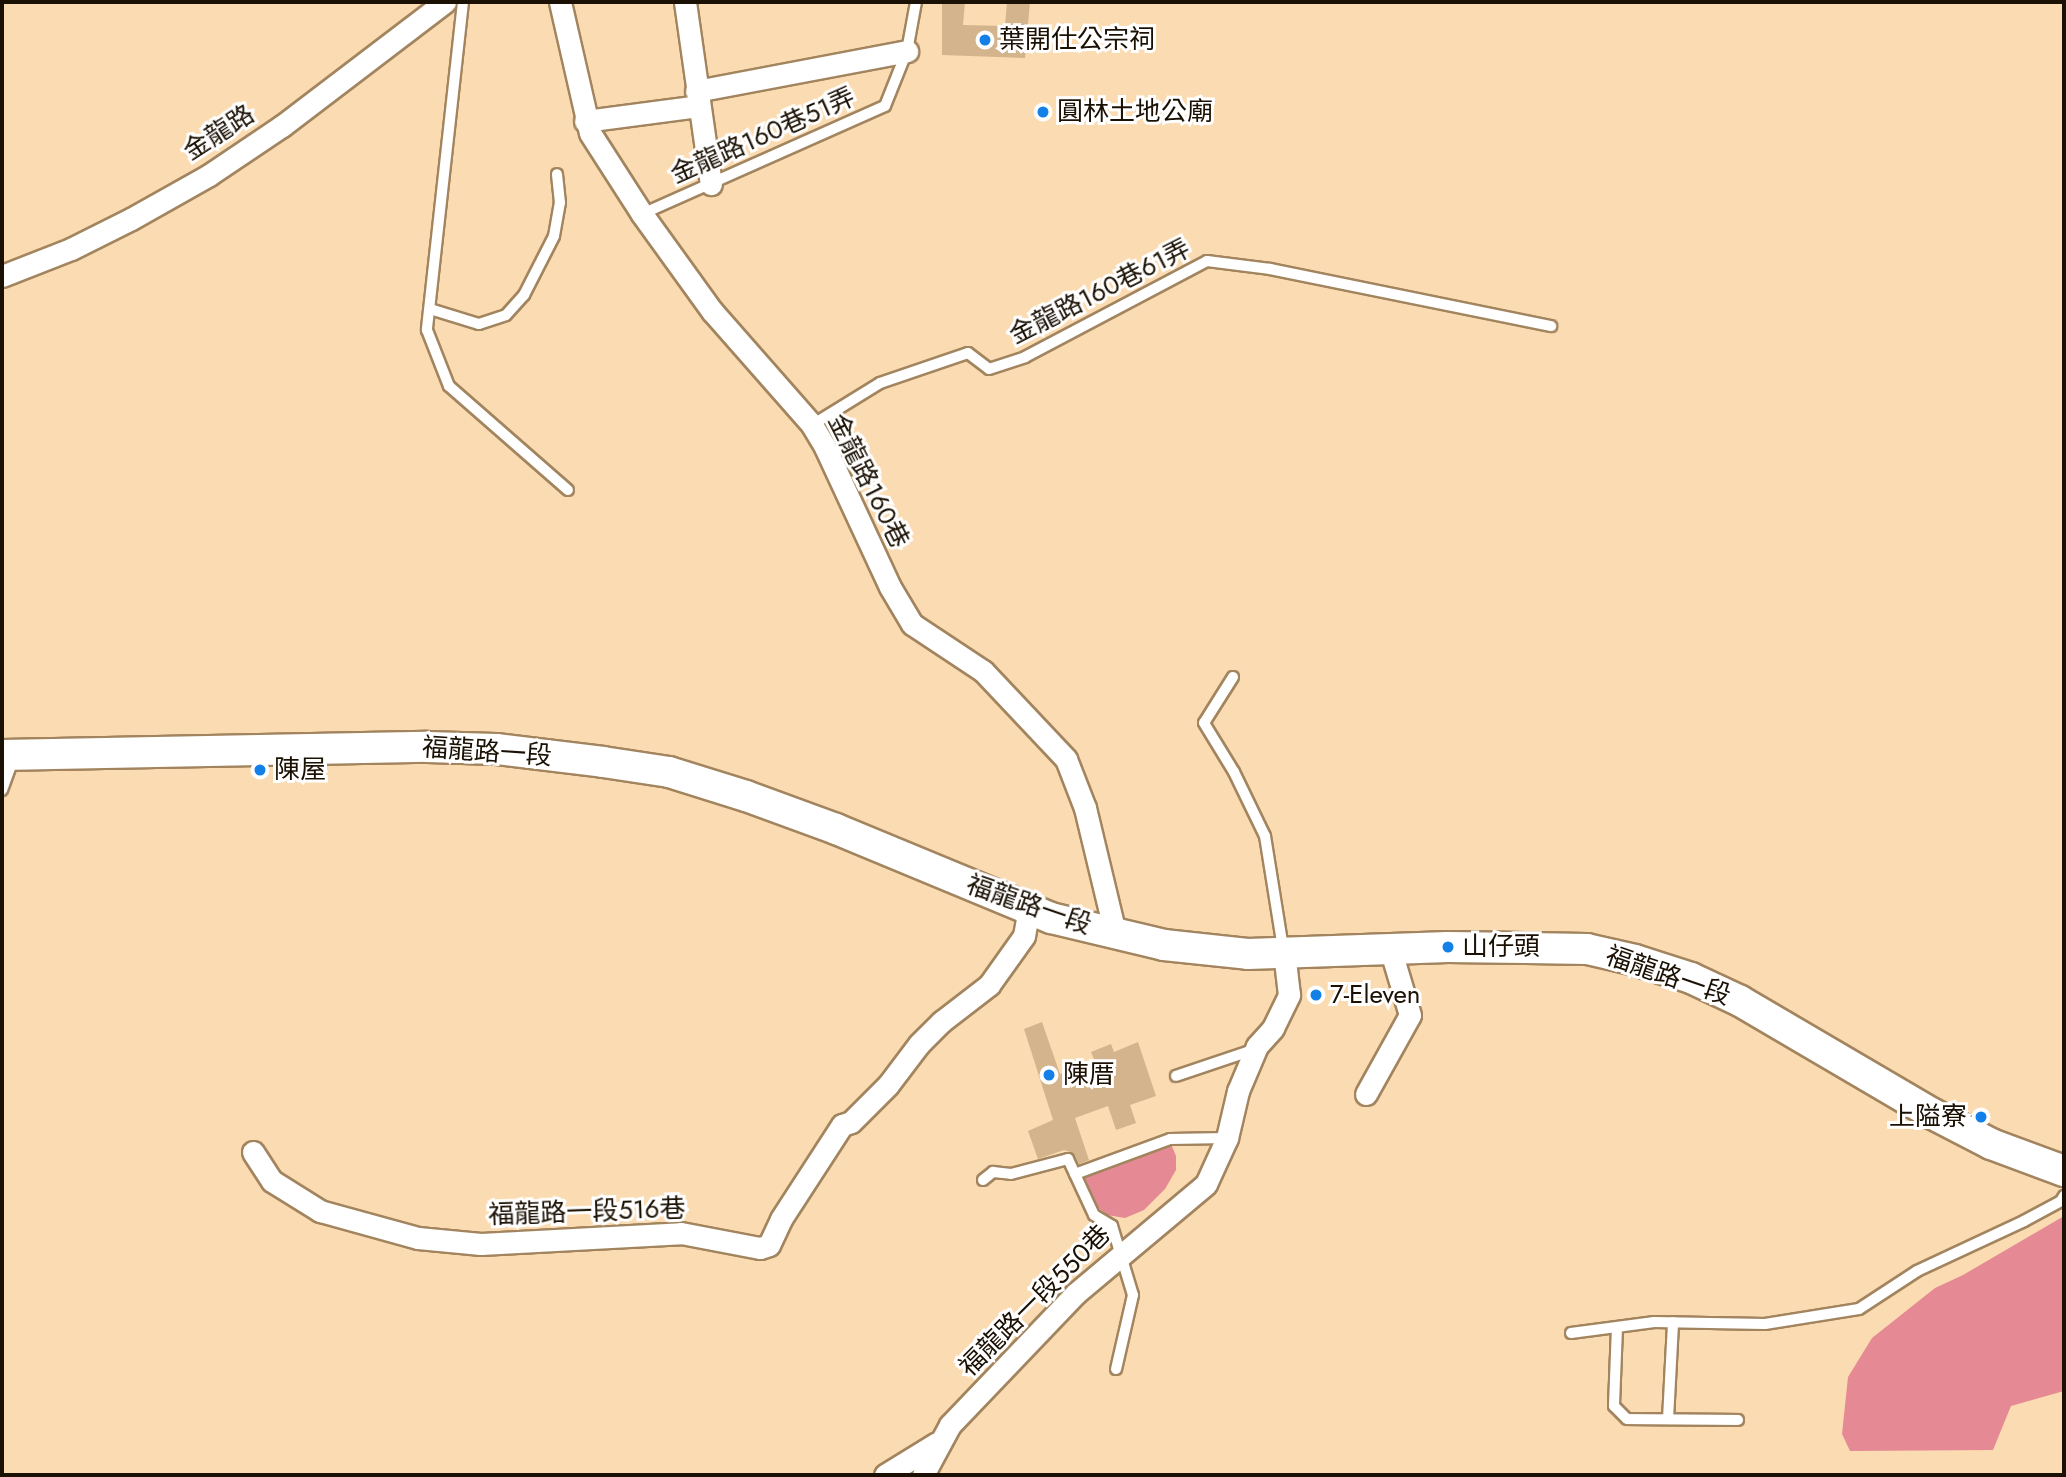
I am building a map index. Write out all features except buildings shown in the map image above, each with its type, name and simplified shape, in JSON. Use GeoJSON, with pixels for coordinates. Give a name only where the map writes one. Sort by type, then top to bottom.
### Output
{"type":"FeatureCollection","features":[{"type":"Feature","properties":{"kind":"main road","name":"福龍路一段"},"geometry":{"type":"LineString","coordinates":[[8,755],[427,747],[496,749],[603,762],[669,772],[746,796],[836,829],[1029,909],[1164,945],[1248,954],[1390,948],[1527,946],[1587,949],[1635,960],[1691,978],[1740,1001],[1931,1113],[1991,1144],[2064,1171]]}},
{"type":"Feature","properties":{"kind":"street","name":"金龍路"},"geometry":{"type":"LineString","coordinates":[[2,276],[83,243],[209,175],[282,126],[445,2]]}},
{"type":"Feature","properties":{"kind":"street","name":"金龍路160巷"},"geometry":{"type":"LineString","coordinates":[[560,2],[586,121],[642,214],[712,311],[812,425],[825,447],[890,587],[912,624],[983,671],[1066,759],[1085,808],[1115,933]]}},
{"type":"Feature","properties":{"kind":"street"},"geometry":{"type":"LineString","coordinates":[[685,2],[711,184]]}},
{"type":"Feature","properties":{"kind":"street"},"geometry":{"type":"LineString","coordinates":[[586,121],[697,99],[907,51]]}},
{"type":"Feature","properties":{"kind":"street","name":"福龍路一段516巷"},"geometry":{"type":"LineString","coordinates":[[253,1152],[272,1181],[320,1211],[418,1238],[481,1244],[681,1233],[760,1248],[769,1245],[781,1219],[842,1125],[851,1122],[888,1085],[919,1044],[941,1022],[989,985],[1024,936],[1029,909]]}},
{"type":"Feature","properties":{"kind":"street"},"geometry":{"type":"LineString","coordinates":[[1366,1094],[1410,1015],[1390,948]]}},
{"type":"Feature","properties":{"kind":"street","name":"福龍路一段550巷"},"geometry":{"type":"LineString","coordinates":[[923,1475],[950,1425],[1067,1303],[1121,1252],[1184,1205],[1206,1184],[1227,1138],[1238,1091],[1256,1049],[1273,1028],[1289,995],[1284,952]]}},
{"type":"Feature","properties":{"kind":"street"},"geometry":{"type":"LineString","coordinates":[[885,1475],[940,1441]]}},
{"type":"Feature","properties":{"kind":"lane"},"geometry":{"type":"LineString","coordinates":[[463,2],[428,330],[449,386],[568,490]]}},
{"type":"Feature","properties":{"kind":"lane","name":"金龍路160巷51弄"},"geometry":{"type":"LineString","coordinates":[[642,214],[886,106],[907,51],[916,2]]}},
{"type":"Feature","properties":{"kind":"lane"},"geometry":{"type":"LineString","coordinates":[[430,309],[480,324],[506,315],[524,295],[554,236],[560,203],[557,174]]}},
{"type":"Feature","properties":{"kind":"lane","name":"金龍路160巷61弄"},"geometry":{"type":"LineString","coordinates":[[812,425],[880,383],[968,353],[989,369],[1025,357],[1207,261],[1270,270],[1551,326]]}},
{"type":"Feature","properties":{"kind":"lane"},"geometry":{"type":"LineString","coordinates":[[1233,677],[1204,723],[1234,772],[1265,836],[1284,952]]}},
{"type":"Feature","properties":{"kind":"lane"},"geometry":{"type":"LineString","coordinates":[[2,790],[8,755]]}},
{"type":"Feature","properties":{"kind":"lane"},"geometry":{"type":"LineString","coordinates":[[1176,1076],[1256,1049]]}},
{"type":"Feature","properties":{"kind":"lane"},"geometry":{"type":"LineString","coordinates":[[1075,1174],[1170,1139],[1227,1138]]}},
{"type":"Feature","properties":{"kind":"lane"},"geometry":{"type":"LineString","coordinates":[[984,1180],[993,1172],[1011,1174],[1068,1159],[1094,1215],[1112,1226],[1133,1295],[1116,1369]]}},
{"type":"Feature","properties":{"kind":"lane"},"geometry":{"type":"LineString","coordinates":[[1571,1333],[1673,1322],[1765,1324],[1859,1309],[1917,1271],[2024,1221],[2061,1201],[2064,1195]]}},
{"type":"Feature","properties":{"kind":"lane"},"geometry":{"type":"LineString","coordinates":[[1668,1419],[1673,1322]]}},
{"type":"Feature","properties":{"kind":"lane"},"geometry":{"type":"LineString","coordinates":[[1617,1327],[1614,1406],[1627,1419],[1738,1420]]}},
{"type":"Feature","properties":{"kind":"shaded area"},"geometry":{"type":"Polygon","coordinates":[[[1171,1144],[1176,1156],[1176,1170],[1165,1189],[1144,1210],[1125,1218],[1107,1215],[1094,1204],[1083,1176],[1171,1144]]]}},
{"type":"Feature","properties":{"kind":"shaded area"},"geometry":{"type":"Polygon","coordinates":[[[2064,1216],[2064,1391],[2011,1406],[1993,1450],[1850,1451],[1842,1434],[1848,1377],[1872,1338],[1935,1288],[1963,1275],[2064,1216]]]}},
{"type":"Feature","properties":{"kind":"place","name":"葉開仕公宗祠"},"geometry":{"type":"Point","coordinates":[985,40]}},
{"type":"Feature","properties":{"kind":"place","name":"圓林土地公廟"},"geometry":{"type":"Point","coordinates":[1043,112]}},
{"type":"Feature","properties":{"kind":"place","name":"陳屋"},"geometry":{"type":"Point","coordinates":[260,770]}},
{"type":"Feature","properties":{"kind":"place","name":"山仔頭"},"geometry":{"type":"Point","coordinates":[1448,947]}},
{"type":"Feature","properties":{"kind":"place","name":"7-Eleven"},"geometry":{"type":"Point","coordinates":[1316,995]}},
{"type":"Feature","properties":{"kind":"place","name":"陳厝"},"geometry":{"type":"Point","coordinates":[1049,1075]}},
{"type":"Feature","properties":{"kind":"place","name":"上隘寮"},"geometry":{"type":"Point","coordinates":[1981,1117]}}]}
